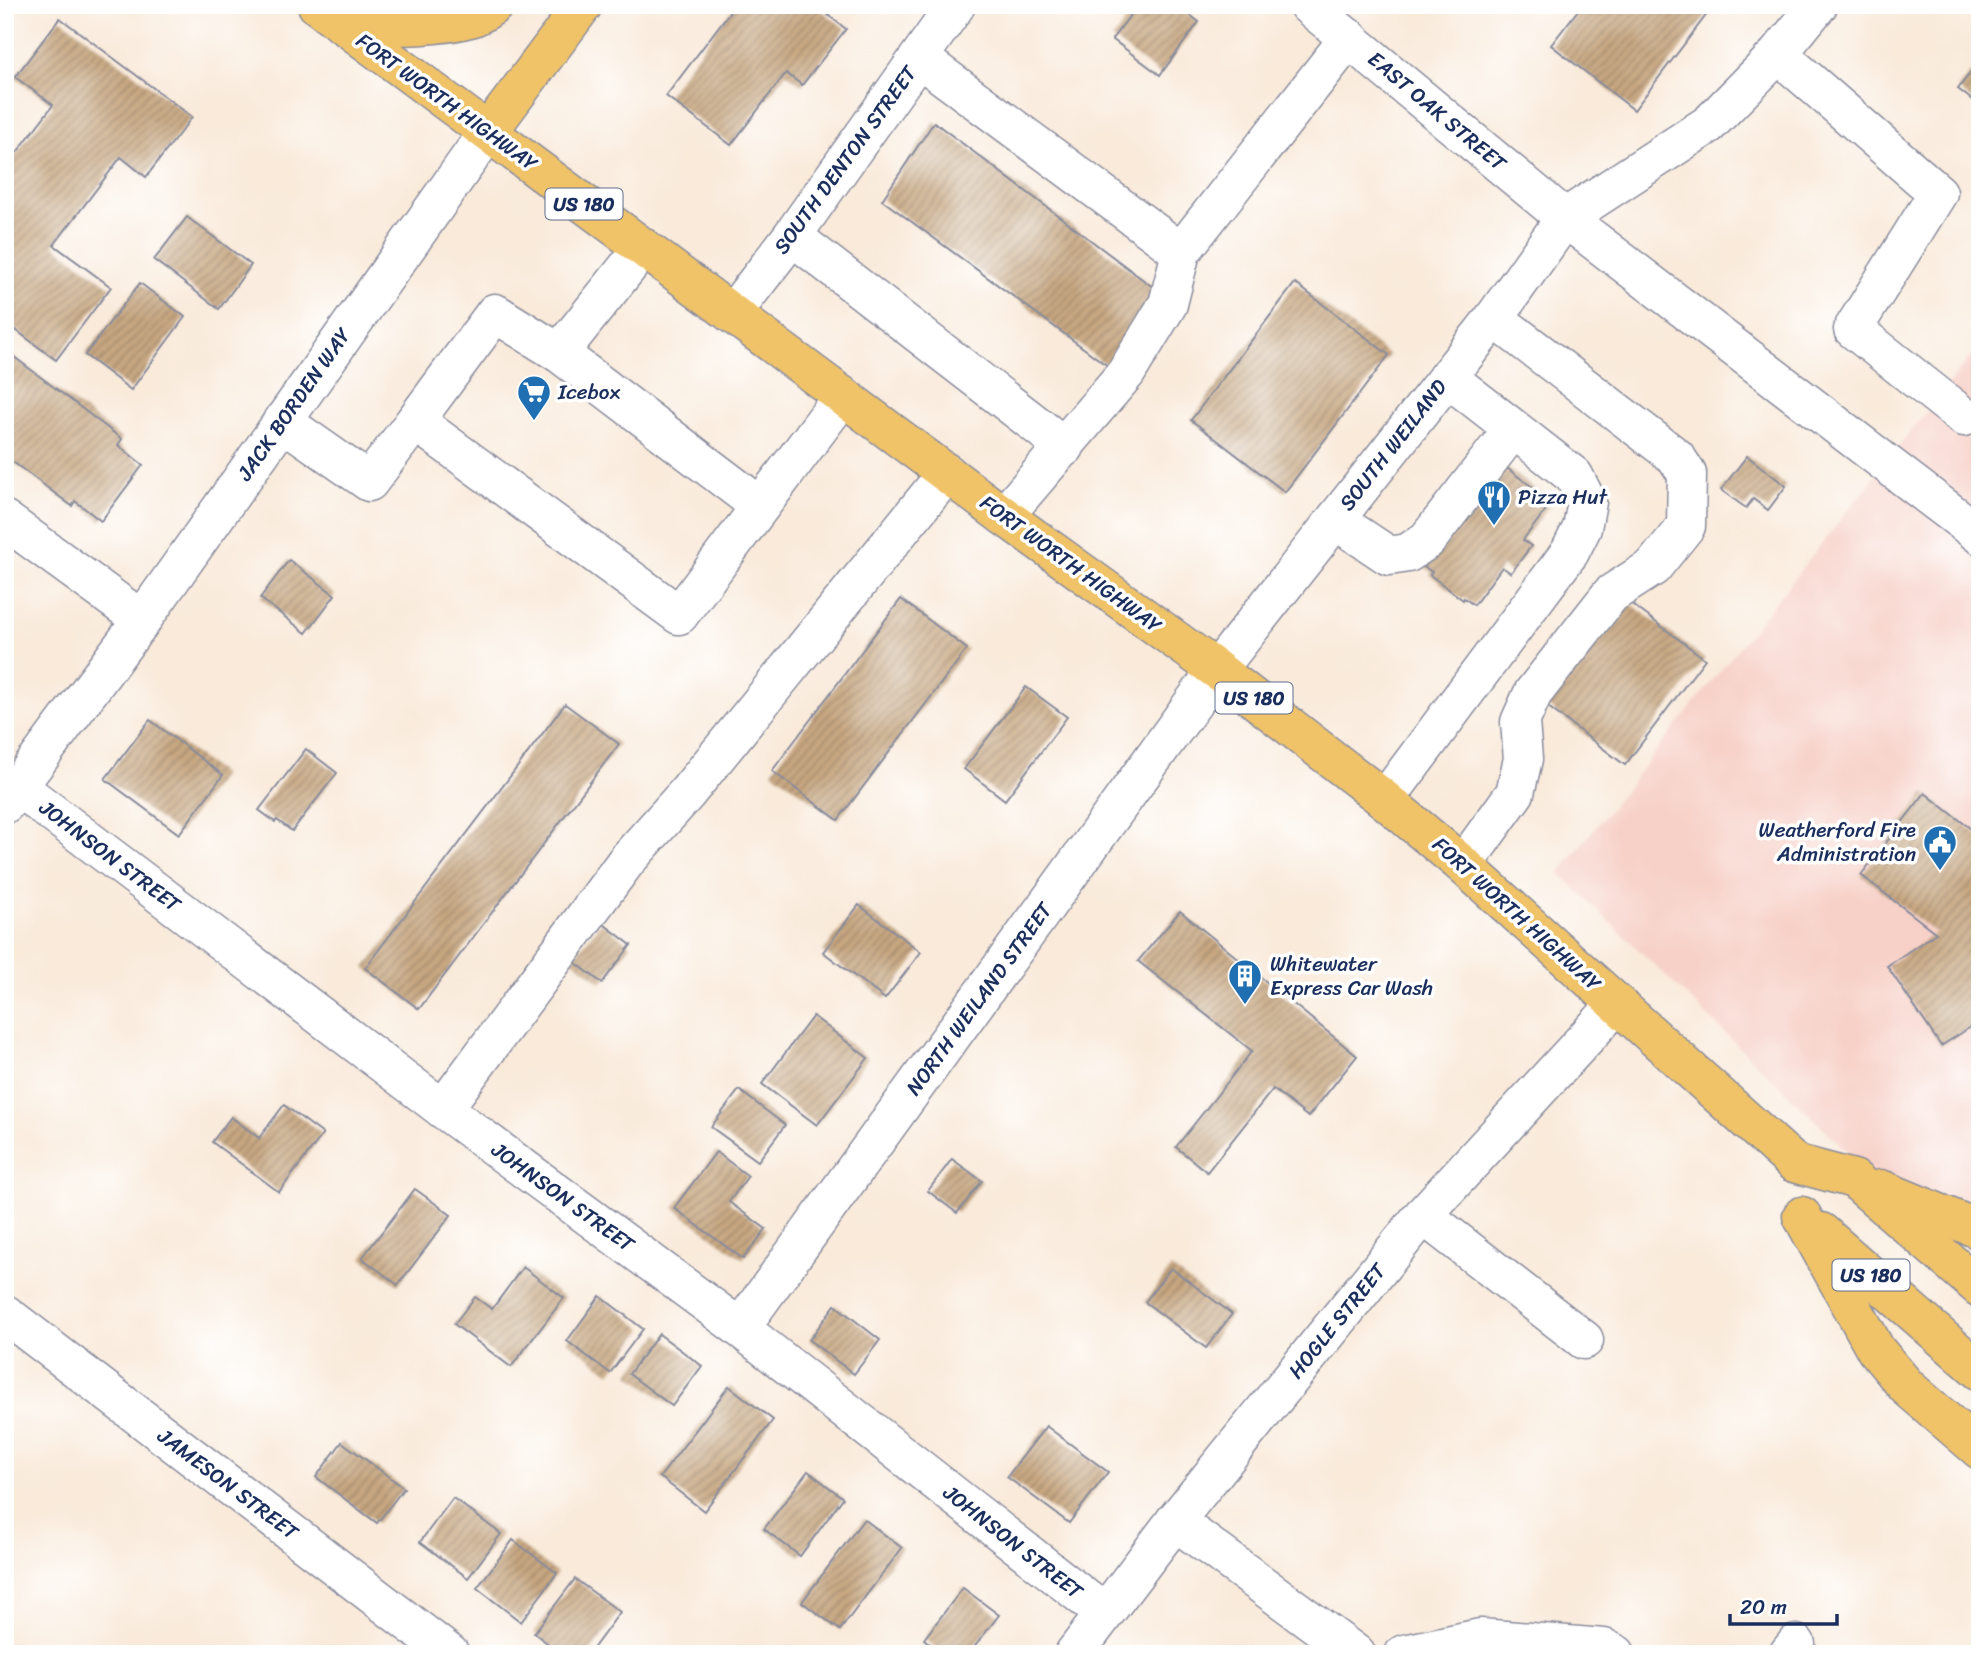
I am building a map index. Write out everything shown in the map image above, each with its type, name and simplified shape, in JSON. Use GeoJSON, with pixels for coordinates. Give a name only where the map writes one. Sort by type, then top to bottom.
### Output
{"type":"FeatureCollection","features":[{"type":"Feature","properties":{"kind":"main road"},"geometry":{"type":"LineString","coordinates":[[330,15],[449,22],[471,18],[494,5]]}},
{"type":"Feature","properties":{"kind":"main road","name":"JACK BORDEN WAY"},"geometry":{"type":"LineString","coordinates":[[488,132],[583,5]]}},
{"type":"Feature","properties":{"kind":"main road","name":"FORT WORTH HIGHWAY"},"geometry":{"type":"LineString","coordinates":[[330,15],[1004,516],[1217,670],[1463,864],[1794,1163],[1854,1179],[1980,1288]]}},
{"type":"Feature","properties":{"kind":"main road"},"geometry":{"type":"LineString","coordinates":[[1794,1163],[1802,1216],[1876,1350],[1907,1387],[1980,1450]]}},
{"type":"Feature","properties":{"kind":"main road"},"geometry":{"type":"LineString","coordinates":[[1854,1179],[1980,1230]]}},
{"type":"Feature","properties":{"kind":"main road","name":"US 180"},"geometry":{"type":"LineString","coordinates":[[1802,1216],[1980,1371]]}},
{"type":"Feature","properties":{"kind":"street","name":"SOUTH DENTON STREET"},"geometry":{"type":"LineString","coordinates":[[732,314],[792,236],[956,5]]}},
{"type":"Feature","properties":{"kind":"street","name":"EAST OAK STREET"},"geometry":{"type":"LineString","coordinates":[[1308,5],[1565,218],[1980,535]]}},
{"type":"Feature","properties":{"kind":"street"},"geometry":{"type":"LineString","coordinates":[[1565,218],[1709,124],[1778,54],[1818,5]]}},
{"type":"Feature","properties":{"kind":"street"},"geometry":{"type":"LineString","coordinates":[[1004,516],[1126,373],[1168,304],[1181,252],[1349,38]]}},
{"type":"Feature","properties":{"kind":"street"},"geometry":{"type":"LineString","coordinates":[[1778,54],[1938,192],[1853,329],[1964,417]]}},
{"type":"Feature","properties":{"kind":"street"},"geometry":{"type":"LineString","coordinates":[[919,58],[1181,252]]}},
{"type":"Feature","properties":{"kind":"street","name":"JACK BORDEN WAY"},"geometry":{"type":"LineString","coordinates":[[12,795],[142,620],[488,132]]}},
{"type":"Feature","properties":{"kind":"street","name":"SOUTH WEILAND"},"geometry":{"type":"LineString","coordinates":[[1217,670],[1494,318],[1565,218]]}},
{"type":"Feature","properties":{"kind":"street"},"geometry":{"type":"LineString","coordinates":[[792,236],[1065,447]]}},
{"type":"Feature","properties":{"kind":"street"},"geometry":{"type":"LineString","coordinates":[[559,353],[643,248]]}},
{"type":"Feature","properties":{"kind":"street"},"geometry":{"type":"LineString","coordinates":[[282,421],[369,482],[495,313],[559,353],[760,506]]}},
{"type":"Feature","properties":{"kind":"street"},"geometry":{"type":"LineString","coordinates":[[1463,864],[1515,793],[1523,759],[1520,722],[1533,693],[1611,594],[1653,567],[1686,526],[1687,474],[1676,457],[1494,318]]}},
{"type":"Feature","properties":{"kind":"street"},"geometry":{"type":"LineString","coordinates":[[1385,800],[1570,552],[1582,528],[1587,502],[1574,476],[1447,377]]}},
{"type":"Feature","properties":{"kind":"street"},"geometry":{"type":"LineString","coordinates":[[415,421],[679,615],[843,396]]}},
{"type":"Feature","properties":{"kind":"street"},"geometry":{"type":"LineString","coordinates":[[1335,520],[1390,556],[1408,553],[1427,540],[1513,429]]}},
{"type":"Feature","properties":{"kind":"street"},"geometry":{"type":"LineString","coordinates":[[443,1109],[627,860],[687,793],[947,473]]}},
{"type":"Feature","properties":{"kind":"street"},"geometry":{"type":"LineString","coordinates":[[5,520],[142,620]]}},
{"type":"Feature","properties":{"kind":"street","name":"NORTH WEILAND STREET"},"geometry":{"type":"LineString","coordinates":[[740,1328],[1217,670]]}},
{"type":"Feature","properties":{"kind":"street","name":"JOHNSON STREET"},"geometry":{"type":"LineString","coordinates":[[12,795],[740,1328],[1104,1613]]}},
{"type":"Feature","properties":{"kind":"street","name":"HOGLE STREET"},"geometry":{"type":"LineString","coordinates":[[1074,1654],[1175,1521],[1423,1215],[1617,1004]]}},
{"type":"Feature","properties":{"kind":"street"},"geometry":{"type":"LineString","coordinates":[[1423,1215],[1584,1340]]}},
{"type":"Feature","properties":{"kind":"street","name":"JAMESON STREET"},"geometry":{"type":"LineString","coordinates":[[5,1314],[450,1654]]}},
{"type":"Feature","properties":{"kind":"street"},"geometry":{"type":"LineString","coordinates":[[1175,1521],[1356,1654]]}},
{"type":"Feature","properties":{"kind":"street"},"geometry":{"type":"LineString","coordinates":[[1404,1654],[1480,1638],[1604,1648],[1616,1654]]}},
{"type":"Feature","properties":{"kind":"shaded area"},"geometry":{"type":"Polygon","coordinates":[[[1980,345],[1980,1226],[1867,1170],[1559,873],[1980,345]]]}},
{"type":"Feature","properties":{"kind":"building"},"geometry":{"type":"Polygon","coordinates":[[[735,5],[815,5],[846,29],[802,85],[786,73],[731,145],[666,96],[735,5]]]}},
{"type":"Feature","properties":{"kind":"building"},"geometry":{"type":"Polygon","coordinates":[[[1138,5],[1177,5],[1199,22],[1160,75],[1112,39],[1138,5]]]}},
{"type":"Feature","properties":{"kind":"building"},"geometry":{"type":"Polygon","coordinates":[[[1582,5],[1714,5],[1634,110],[1551,45],[1582,5]]]}},
{"type":"Feature","properties":{"kind":"building"},"geometry":{"type":"Polygon","coordinates":[[[60,18],[192,117],[146,177],[121,157],[54,245],[111,287],[56,360],[5,322],[5,168],[53,105],[15,77],[60,18]]]}},
{"type":"Feature","properties":{"kind":"building"},"geometry":{"type":"Polygon","coordinates":[[[1980,60],[1980,106],[1958,89],[1980,60]]]}},
{"type":"Feature","properties":{"kind":"building"},"geometry":{"type":"Polygon","coordinates":[[[934,122],[1158,291],[1108,366],[882,200],[934,122]]]}},
{"type":"Feature","properties":{"kind":"building"},"geometry":{"type":"Polygon","coordinates":[[[187,217],[251,265],[219,309],[154,260],[187,217]]]}},
{"type":"Feature","properties":{"kind":"building"},"geometry":{"type":"Polygon","coordinates":[[[140,283],[185,317],[131,390],[85,355],[140,283]]]}},
{"type":"Feature","properties":{"kind":"building"},"geometry":{"type":"Polygon","coordinates":[[[1295,283],[1389,355],[1285,492],[1191,420],[1295,283]]]}},
{"type":"Feature","properties":{"kind":"building"},"geometry":{"type":"Polygon","coordinates":[[[5,350],[122,439],[118,445],[143,465],[101,521],[75,501],[72,506],[5,456],[5,350]]]}},
{"type":"Feature","properties":{"kind":"building"},"geometry":{"type":"Polygon","coordinates":[[[1747,456],[1786,486],[1768,510],[1753,499],[1746,508],[1721,490],[1747,456]]]}},
{"type":"Feature","properties":{"kind":"building","name":"Pizza Hut"},"geometry":{"type":"Polygon","coordinates":[[[1503,465],[1552,502],[1523,540],[1531,546],[1511,573],[1502,567],[1474,605],[1430,575],[1432,572],[1424,567],[1503,465]]]}},
{"type":"Feature","properties":{"kind":"building"},"geometry":{"type":"Polygon","coordinates":[[[289,560],[335,595],[306,633],[260,598],[289,560]]]}},
{"type":"Feature","properties":{"kind":"building"},"geometry":{"type":"Polygon","coordinates":[[[901,599],[967,649],[838,820],[772,771],[901,599]]]}},
{"type":"Feature","properties":{"kind":"building"},"geometry":{"type":"Polygon","coordinates":[[[1626,600],[1705,659],[1625,765],[1547,706],[1626,600]]]}},
{"type":"Feature","properties":{"kind":"building"},"geometry":{"type":"Polygon","coordinates":[[[1026,687],[1067,717],[1005,800],[964,769],[1026,687]]]}},
{"type":"Feature","properties":{"kind":"building"},"geometry":{"type":"Polygon","coordinates":[[[565,704],[619,744],[419,1009],[365,968],[565,704]]]}},
{"type":"Feature","properties":{"kind":"building"},"geometry":{"type":"Polygon","coordinates":[[[150,720],[223,775],[179,834],[105,779],[150,720]]]}},
{"type":"Feature","properties":{"kind":"building"},"geometry":{"type":"Polygon","coordinates":[[[306,749],[337,773],[292,831],[259,810],[306,749]]]}},
{"type":"Feature","properties":{"kind":"building"},"geometry":{"type":"Polygon","coordinates":[[[1925,793],[1980,836],[1980,1021],[1941,1046],[1887,966],[1936,933],[1861,875],[1925,793]]]}},
{"type":"Feature","properties":{"kind":"building"},"geometry":{"type":"Polygon","coordinates":[[[859,905],[921,952],[885,999],[823,952],[859,905]]]}},
{"type":"Feature","properties":{"kind":"building","name":"Whitewater Express Car Wash"},"geometry":{"type":"Polygon","coordinates":[[[1180,911],[1357,1056],[1308,1117],[1273,1089],[1207,1172],[1176,1147],[1252,1051],[1138,961],[1180,911]]]}},
{"type":"Feature","properties":{"kind":"building"},"geometry":{"type":"Polygon","coordinates":[[[601,922],[631,945],[602,983],[572,960],[601,922]]]}},
{"type":"Feature","properties":{"kind":"building"},"geometry":{"type":"Polygon","coordinates":[[[813,1016],[868,1058],[817,1125],[762,1084],[813,1016]]]}},
{"type":"Feature","properties":{"kind":"building"},"geometry":{"type":"Polygon","coordinates":[[[739,1090],[785,1125],[758,1161],[711,1127],[739,1090]]]}},
{"type":"Feature","properties":{"kind":"building"},"geometry":{"type":"Polygon","coordinates":[[[284,1105],[323,1134],[279,1192],[212,1142],[231,1117],[259,1138],[284,1105]]]}},
{"type":"Feature","properties":{"kind":"building"},"geometry":{"type":"Polygon","coordinates":[[[716,1152],[748,1176],[729,1202],[766,1229],[743,1259],[674,1208],[716,1152]]]}},
{"type":"Feature","properties":{"kind":"building"},"geometry":{"type":"Polygon","coordinates":[[[952,1159],[982,1181],[957,1213],[928,1191],[952,1159]]]}},
{"type":"Feature","properties":{"kind":"building"},"geometry":{"type":"Polygon","coordinates":[[[415,1189],[451,1215],[398,1285],[362,1258],[415,1189]]]}},
{"type":"Feature","properties":{"kind":"building"},"geometry":{"type":"Polygon","coordinates":[[[523,1267],[564,1298],[511,1367],[454,1324],[475,1297],[492,1309],[523,1267]]]}},
{"type":"Feature","properties":{"kind":"building"},"geometry":{"type":"Polygon","coordinates":[[[1171,1268],[1232,1314],[1206,1348],[1145,1302],[1171,1268]]]}},
{"type":"Feature","properties":{"kind":"building"},"geometry":{"type":"Polygon","coordinates":[[[600,1296],[643,1329],[610,1373],[567,1341],[600,1296]]]}},
{"type":"Feature","properties":{"kind":"building"},"geometry":{"type":"Polygon","coordinates":[[[835,1305],[880,1340],[854,1374],[809,1340],[835,1305]]]}},
{"type":"Feature","properties":{"kind":"building"},"geometry":{"type":"Polygon","coordinates":[[[659,1334],[702,1366],[672,1406],[629,1374],[659,1334]]]}},
{"type":"Feature","properties":{"kind":"building"},"geometry":{"type":"Polygon","coordinates":[[[729,1386],[773,1420],[704,1511],[660,1477],[729,1386]]]}},
{"type":"Feature","properties":{"kind":"building"},"geometry":{"type":"Polygon","coordinates":[[[1046,1426],[1108,1472],[1069,1523],[1007,1477],[1046,1426]]]}},
{"type":"Feature","properties":{"kind":"building"},"geometry":{"type":"Polygon","coordinates":[[[342,1442],[404,1488],[377,1523],[316,1477],[342,1442]]]}},
{"type":"Feature","properties":{"kind":"building"},"geometry":{"type":"Polygon","coordinates":[[[808,1471],[843,1498],[800,1556],[764,1529],[808,1471]]]}},
{"type":"Feature","properties":{"kind":"building"},"geometry":{"type":"Polygon","coordinates":[[[453,1498],[501,1534],[468,1578],[420,1542],[453,1498]]]}},
{"type":"Feature","properties":{"kind":"building"},"geometry":{"type":"Polygon","coordinates":[[[864,1519],[902,1548],[840,1630],[802,1602],[864,1519]]]}},
{"type":"Feature","properties":{"kind":"building"},"geometry":{"type":"Polygon","coordinates":[[[513,1540],[557,1573],[521,1622],[477,1588],[513,1540]]]}},
{"type":"Feature","properties":{"kind":"building"},"geometry":{"type":"Polygon","coordinates":[[[575,1579],[620,1612],[589,1654],[562,1654],[534,1633],[575,1579]]]}},
{"type":"Feature","properties":{"kind":"building"},"geometry":{"type":"Polygon","coordinates":[[[963,1588],[999,1615],[969,1654],[943,1654],[924,1639],[963,1588]]]}},
{"type":"Feature","properties":{"kind":"place","name":"Icebox"},"geometry":{"type":"Point","coordinates":[534,422]}},
{"type":"Feature","properties":{"kind":"place","name":"Pizza Hut"},"geometry":{"type":"Point","coordinates":[1494,527]}},
{"type":"Feature","properties":{"kind":"place","name":"Weatherford Fire Administration"},"geometry":{"type":"Point","coordinates":[1940,872]}},
{"type":"Feature","properties":{"kind":"place","name":"Whitewater Express Car Wash"},"geometry":{"type":"Point","coordinates":[1245,1006]}}]}
